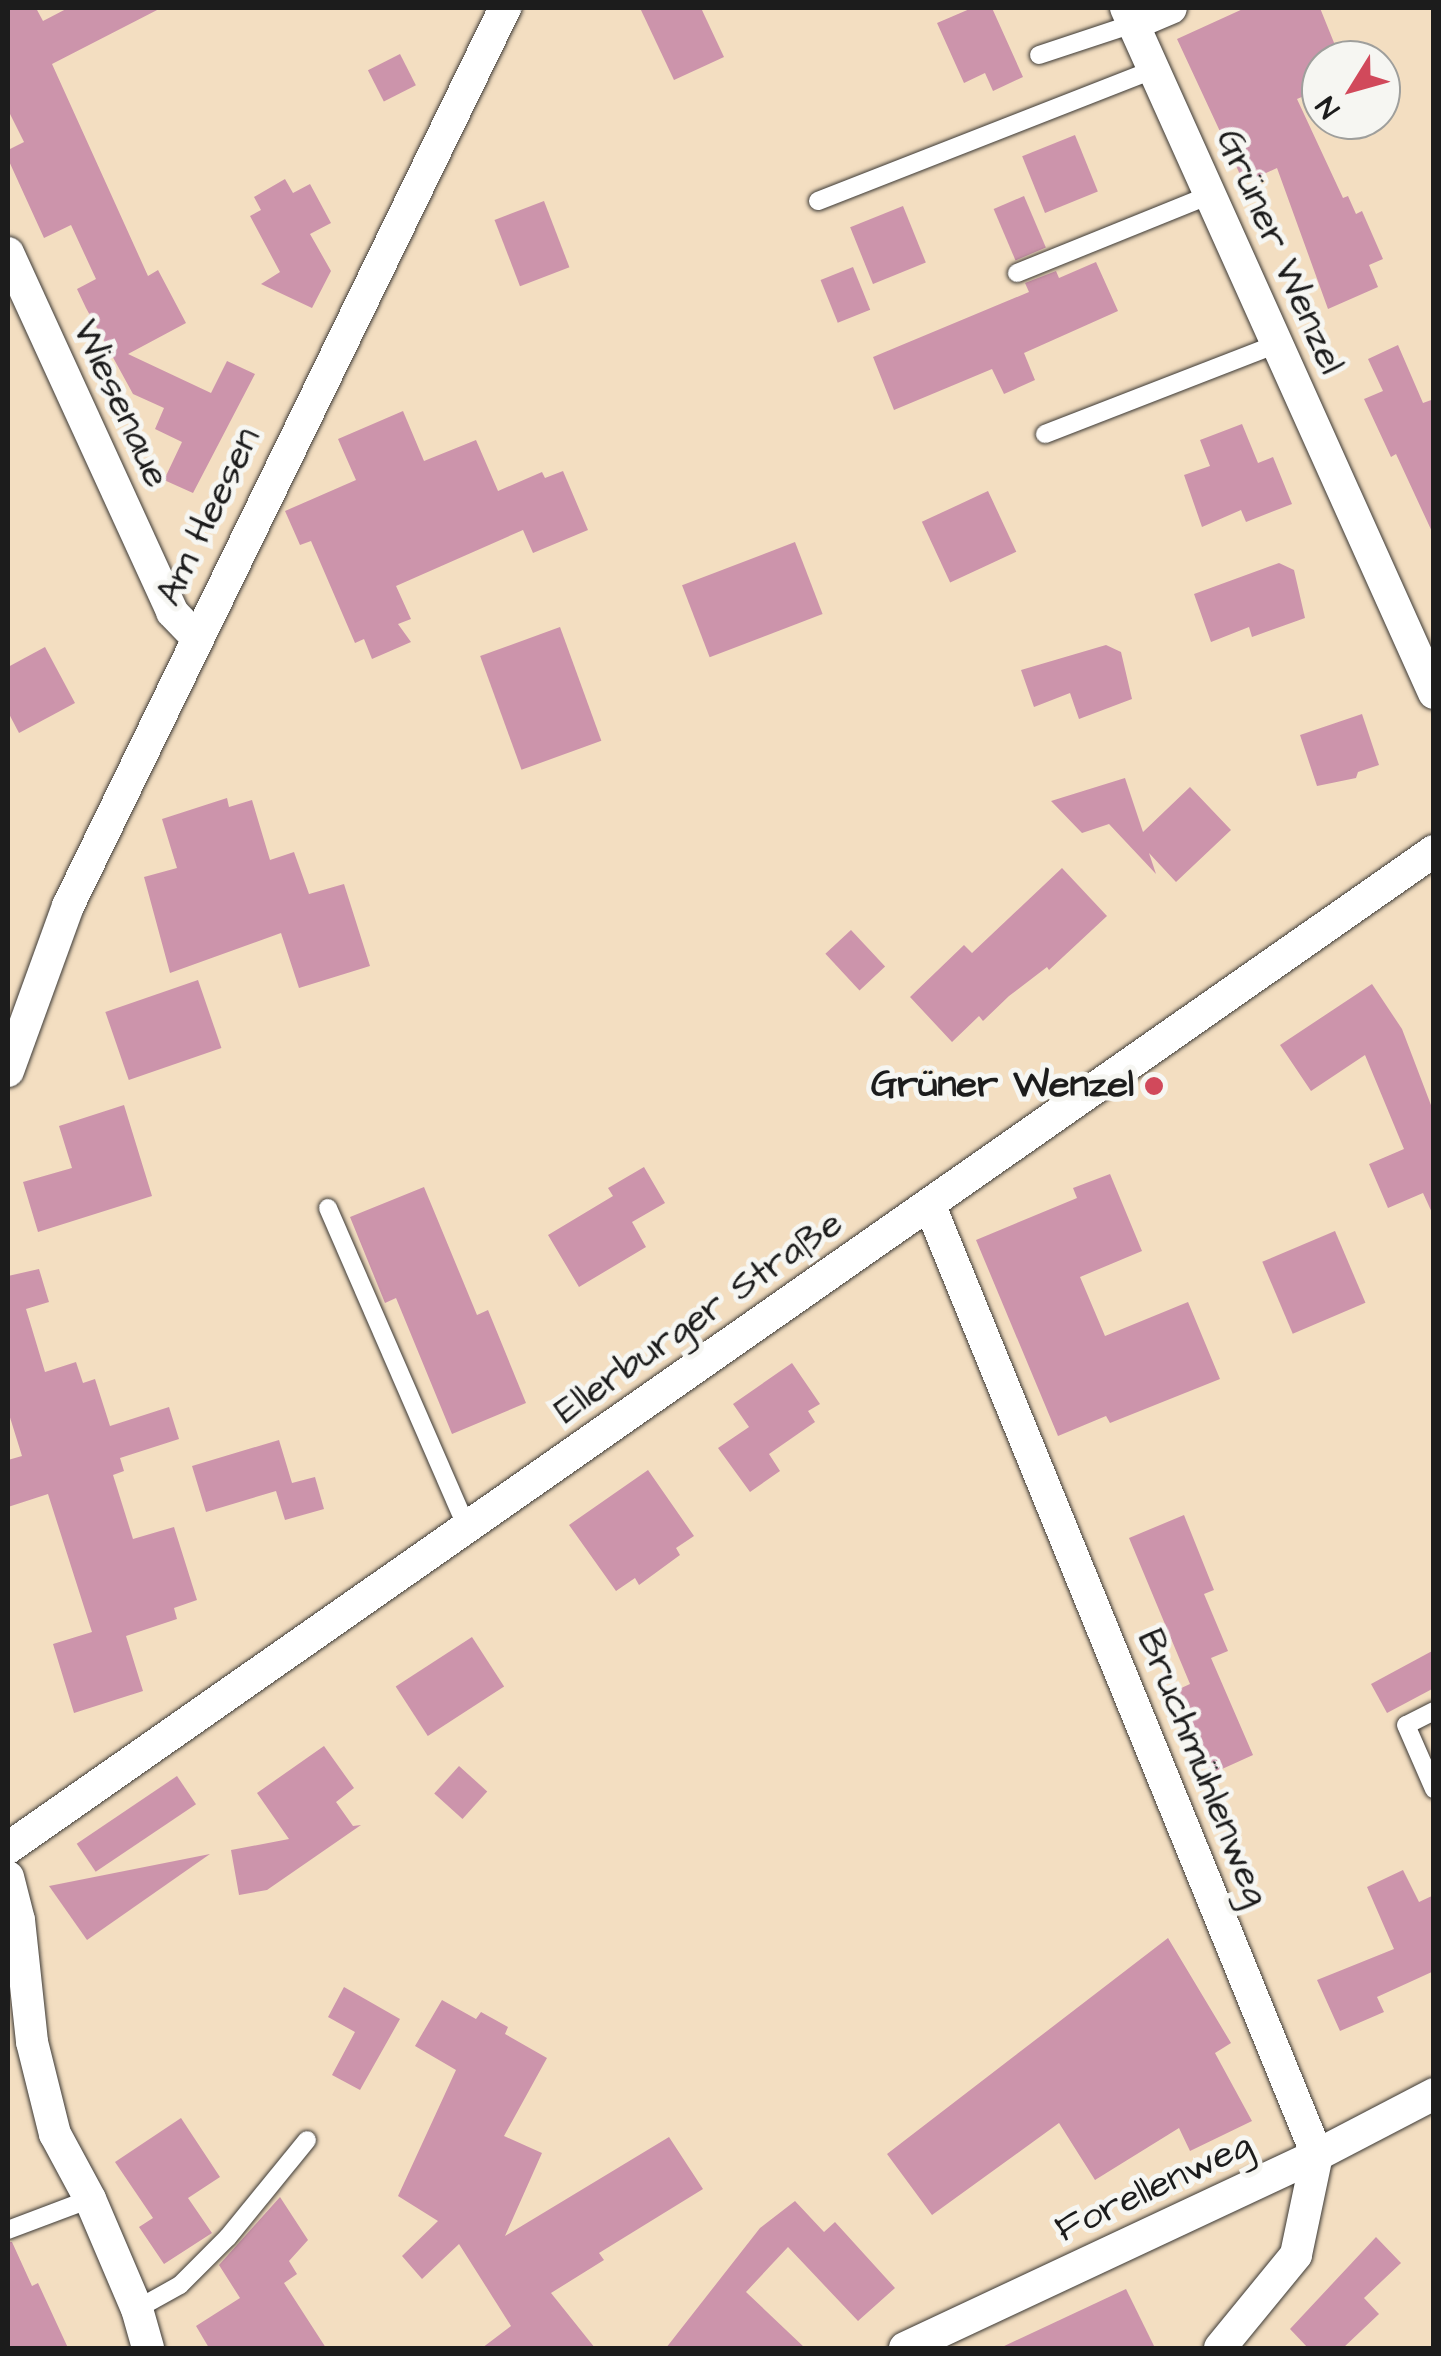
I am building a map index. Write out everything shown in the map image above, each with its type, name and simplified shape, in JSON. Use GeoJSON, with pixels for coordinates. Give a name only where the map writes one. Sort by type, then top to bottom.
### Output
{"type":"FeatureCollection","features":[{"type":"Feature","properties":{"kind":"street","name":"Am Heesen"},"geometry":{"type":"LineString","coordinates":[[8,1071],[68,906],[196,636],[506,8]]}},
{"type":"Feature","properties":{"kind":"street"},"geometry":{"type":"LineString","coordinates":[[1130,16],[1171,8]]}},
{"type":"Feature","properties":{"kind":"street","name":"Grüner Wenzel"},"geometry":{"type":"LineString","coordinates":[[1130,16],[1434,693]]}},
{"type":"Feature","properties":{"kind":"street","name":"Wiesenaue"},"geometry":{"type":"LineString","coordinates":[[8,252],[172,612],[196,636]]}},
{"type":"Feature","properties":{"kind":"street","name":"Ellerburger Straße"},"geometry":{"type":"LineString","coordinates":[[8,1848],[1434,851]]}},
{"type":"Feature","properties":{"kind":"street","name":"Bruchmühlenweg"},"geometry":{"type":"LineString","coordinates":[[930,1206],[1317,2156]]}},
{"type":"Feature","properties":{"kind":"street"},"geometry":{"type":"LineString","coordinates":[[8,1877],[19,1920],[32,2042],[54,2134],[90,2199],[137,2309],[148,2348]]}},
{"type":"Feature","properties":{"kind":"street","name":"Forellenweg"},"geometry":{"type":"LineString","coordinates":[[904,2348],[1317,2156],[1434,2094]]}},
{"type":"Feature","properties":{"kind":"street"},"geometry":{"type":"LineString","coordinates":[[1220,2348],[1296,2255],[1317,2156]]}},
{"type":"Feature","properties":{"kind":"lane"},"geometry":{"type":"LineString","coordinates":[[1039,55],[1130,16]]}},
{"type":"Feature","properties":{"kind":"lane"},"geometry":{"type":"LineString","coordinates":[[818,201],[1154,69]]}},
{"type":"Feature","properties":{"kind":"lane"},"geometry":{"type":"LineString","coordinates":[[1017,273],[1210,195]]}},
{"type":"Feature","properties":{"kind":"lane"},"geometry":{"type":"LineString","coordinates":[[1046,434],[1277,344]]}},
{"type":"Feature","properties":{"kind":"lane"},"geometry":{"type":"LineString","coordinates":[[328,1208],[468,1528]]}},
{"type":"Feature","properties":{"kind":"lane"},"geometry":{"type":"LineString","coordinates":[[1434,1711],[1406,1724],[1434,1789]]}},
{"type":"Feature","properties":{"kind":"lane"},"geometry":{"type":"LineString","coordinates":[[137,2309],[180,2284],[228,2237],[306,2140]]}},
{"type":"Feature","properties":{"kind":"lane"},"geometry":{"type":"LineString","coordinates":[[8,2230],[90,2199]]}},
{"type":"Feature","properties":{"kind":"building"},"geometry":{"type":"Polygon","coordinates":[[[8,8],[36,8],[43,21],[68,8],[161,8],[52,64],[148,276],[158,270],[186,323],[128,354],[211,393],[227,361],[255,374],[193,493],[164,480],[182,442],[155,429],[164,408],[133,394],[77,289],[96,279],[71,225],[44,238],[8,159],[8,150],[24,142],[8,110],[8,8]]]}},
{"type":"Feature","properties":{"kind":"building"},"geometry":{"type":"Polygon","coordinates":[[[640,8],[701,8],[724,57],[674,80],[640,8]]]}},
{"type":"Feature","properties":{"kind":"building"},"geometry":{"type":"Polygon","coordinates":[[[972,8],[992,8],[1023,77],[993,91],[985,73],[964,83],[937,23],[972,8]]]}},
{"type":"Feature","properties":{"kind":"building"},"geometry":{"type":"Polygon","coordinates":[[[1245,8],[1320,8],[1333,40],[1301,40],[1301,97],[1297,99],[1301,108],[1301,140],[1316,140],[1343,198],[1348,196],[1356,214],[1362,211],[1383,259],[1369,265],[1378,287],[1328,309],[1277,168],[1244,183],[1177,39],[1245,8]]]}},
{"type":"Feature","properties":{"kind":"building"},"geometry":{"type":"Polygon","coordinates":[[[400,54],[416,85],[384,102],[368,70],[400,54]]]}},
{"type":"Feature","properties":{"kind":"building"},"geometry":{"type":"Polygon","coordinates":[[[1075,135],[1098,192],[1045,213],[1022,156],[1075,135]]]}},
{"type":"Feature","properties":{"kind":"building"},"geometry":{"type":"Polygon","coordinates":[[[285,179],[293,193],[310,184],[331,223],[310,234],[331,271],[312,308],[261,284],[280,272],[250,216],[261,210],[254,197],[285,179]]]}},
{"type":"Feature","properties":{"kind":"building"},"geometry":{"type":"Polygon","coordinates":[[[1024,196],[1046,248],[1016,260],[994,209],[1024,196]]]}},
{"type":"Feature","properties":{"kind":"building"},"geometry":{"type":"Polygon","coordinates":[[[544,201],[569,267],[520,286],[495,220],[544,201]]]}},
{"type":"Feature","properties":{"kind":"building"},"geometry":{"type":"Polygon","coordinates":[[[903,206],[926,263],[873,284],[850,227],[903,206]]]}},
{"type":"Feature","properties":{"kind":"building"},"geometry":{"type":"Polygon","coordinates":[[[1096,262],[1118,311],[1024,353],[1035,380],[1004,394],[992,369],[894,410],[873,357],[1029,292],[1025,283],[1056,271],[1059,278],[1096,262]]]}},
{"type":"Feature","properties":{"kind":"building"},"geometry":{"type":"Polygon","coordinates":[[[853,267],[870,310],[838,323],[821,280],[853,267]]]}},
{"type":"Feature","properties":{"kind":"building"},"geometry":{"type":"Polygon","coordinates":[[[1398,345],[1423,403],[1434,399],[1434,536],[1396,454],[1391,457],[1364,399],[1383,391],[1368,359],[1398,345]]]}},
{"type":"Feature","properties":{"kind":"building"},"geometry":{"type":"Polygon","coordinates":[[[403,411],[424,461],[476,440],[498,491],[542,472],[545,478],[563,471],[588,530],[533,553],[523,530],[396,586],[411,619],[398,624],[411,642],[372,659],[364,639],[355,643],[311,541],[300,545],[285,511],[356,480],[338,439],[403,411]]]}},
{"type":"Feature","properties":{"kind":"building"},"geometry":{"type":"Polygon","coordinates":[[[1242,424],[1258,463],[1273,457],[1292,504],[1246,522],[1241,510],[1202,527],[1184,475],[1210,466],[1200,440],[1242,424]]]}},
{"type":"Feature","properties":{"kind":"building"},"geometry":{"type":"Polygon","coordinates":[[[988,491],[1016,552],[950,583],[922,522],[988,491]]]}},
{"type":"Feature","properties":{"kind":"building"},"geometry":{"type":"Polygon","coordinates":[[[795,542],[823,614],[710,657],[682,585],[795,542]]]}},
{"type":"Feature","properties":{"kind":"building"},"geometry":{"type":"Polygon","coordinates":[[[1279,563],[1294,570],[1305,618],[1252,637],[1249,627],[1211,642],[1194,594],[1279,563]]]}},
{"type":"Feature","properties":{"kind":"building"},"geometry":{"type":"Polygon","coordinates":[[[560,627],[601,741],[522,770],[480,656],[560,627]]]}},
{"type":"Feature","properties":{"kind":"building"},"geometry":{"type":"Polygon","coordinates":[[[1106,645],[1121,652],[1132,699],[1079,719],[1070,693],[1034,707],[1021,670],[1106,645]]]}},
{"type":"Feature","properties":{"kind":"building"},"geometry":{"type":"Polygon","coordinates":[[[45,647],[75,703],[19,733],[8,712],[8,667],[45,647]]]}},
{"type":"Feature","properties":{"kind":"building"},"geometry":{"type":"Polygon","coordinates":[[[1362,714],[1379,765],[1358,772],[1356,778],[1317,786],[1300,735],[1362,714]]]}},
{"type":"Feature","properties":{"kind":"building"},"geometry":{"type":"Polygon","coordinates":[[[1125,778],[1143,832],[1190,787],[1231,830],[1176,882],[1149,853],[1156,874],[1109,824],[1082,833],[1051,801],[1125,778]]]}},
{"type":"Feature","properties":{"kind":"building"},"geometry":{"type":"Polygon","coordinates":[[[227,798],[229,807],[252,800],[270,860],[294,852],[309,894],[344,884],[370,966],[299,988],[281,933],[170,973],[144,877],[177,868],[162,819],[227,798]]]}},
{"type":"Feature","properties":{"kind":"building"},"geometry":{"type":"Polygon","coordinates":[[[1062,868],[1107,916],[1049,970],[1047,967],[1009,996],[983,1021],[979,1016],[952,1042],[910,997],[964,945],[972,953],[1062,868]]]}},
{"type":"Feature","properties":{"kind":"building"},"geometry":{"type":"Polygon","coordinates":[[[851,930],[885,967],[860,990],[825,954],[851,930]]]}},
{"type":"Feature","properties":{"kind":"building"},"geometry":{"type":"Polygon","coordinates":[[[198,980],[221,1048],[129,1080],[105,1012],[198,980]]]}},
{"type":"Feature","properties":{"kind":"building"},"geometry":{"type":"Polygon","coordinates":[[[1372,984],[1402,1029],[1434,1113],[1434,1217],[1423,1193],[1388,1208],[1369,1164],[1404,1149],[1365,1055],[1311,1091],[1280,1045],[1372,984]]]}},
{"type":"Feature","properties":{"kind":"building"},"geometry":{"type":"Polygon","coordinates":[[[124,1105],[152,1196],[38,1232],[23,1182],[72,1168],[59,1126],[124,1105]]]}},
{"type":"Feature","properties":{"kind":"building"},"geometry":{"type":"Polygon","coordinates":[[[644,1167],[665,1203],[632,1222],[646,1247],[579,1287],[548,1235],[613,1196],[608,1188],[644,1167]]]}},
{"type":"Feature","properties":{"kind":"building"},"geometry":{"type":"Polygon","coordinates":[[[1110,1174],[1142,1251],[1080,1277],[1105,1336],[1188,1302],[1220,1379],[1110,1423],[1106,1416],[1058,1436],[976,1240],[1077,1198],[1073,1188],[1110,1174]]]}},
{"type":"Feature","properties":{"kind":"building"},"geometry":{"type":"Polygon","coordinates":[[[424,1187],[477,1315],[488,1310],[526,1403],[452,1434],[396,1298],[385,1303],[350,1217],[424,1187]]]}},
{"type":"Feature","properties":{"kind":"building"},"geometry":{"type":"Polygon","coordinates":[[[1335,1231],[1365,1303],[1293,1334],[1262,1262],[1335,1231]]]}},
{"type":"Feature","properties":{"kind":"building"},"geometry":{"type":"Polygon","coordinates":[[[39,1269],[49,1302],[26,1309],[45,1372],[76,1362],[83,1383],[95,1379],[110,1426],[169,1407],[179,1439],[120,1458],[124,1471],[113,1475],[133,1539],[174,1527],[197,1600],[174,1608],[177,1619],[126,1636],[143,1691],[74,1713],[53,1644],[92,1632],[48,1494],[8,1507],[8,1460],[22,1456],[8,1411],[8,1276],[39,1269]]]}},
{"type":"Feature","properties":{"kind":"building"},"geometry":{"type":"Polygon","coordinates":[[[792,1363],[820,1404],[808,1411],[815,1422],[769,1454],[780,1471],[750,1492],[718,1448],[749,1427],[733,1404],[792,1363]]]}},
{"type":"Feature","properties":{"kind":"building"},"geometry":{"type":"Polygon","coordinates":[[[279,1440],[292,1483],[315,1477],[324,1509],[285,1520],[276,1491],[206,1512],[192,1466],[279,1440]]]}},
{"type":"Feature","properties":{"kind":"building"},"geometry":{"type":"Polygon","coordinates":[[[648,1470],[694,1536],[676,1548],[680,1555],[639,1585],[635,1578],[616,1591],[569,1525],[648,1470]]]}},
{"type":"Feature","properties":{"kind":"building"},"geometry":{"type":"Polygon","coordinates":[[[1184,1515],[1214,1590],[1204,1594],[1228,1651],[1211,1658],[1253,1755],[1211,1774],[1177,1690],[1190,1684],[1129,1538],[1184,1515]]]}},
{"type":"Feature","properties":{"kind":"building"},"geometry":{"type":"Polygon","coordinates":[[[472,1637],[504,1686],[428,1736],[396,1687],[472,1637]]]}},
{"type":"Feature","properties":{"kind":"building"},"geometry":{"type":"Polygon","coordinates":[[[1434,1650],[1434,1688],[1387,1713],[1371,1684],[1434,1650]]]}},
{"type":"Feature","properties":{"kind":"building"},"geometry":{"type":"Polygon","coordinates":[[[324,1746],[354,1788],[336,1802],[353,1826],[361,1825],[267,1890],[239,1895],[231,1850],[289,1839],[257,1793],[324,1746]]]}},
{"type":"Feature","properties":{"kind":"building"},"geometry":{"type":"Polygon","coordinates":[[[459,1766],[487,1791],[462,1819],[434,1793],[459,1766]]]}},
{"type":"Feature","properties":{"kind":"building"},"geometry":{"type":"Polygon","coordinates":[[[177,1776],[196,1804],[96,1872],[77,1844],[177,1776]]]}},
{"type":"Feature","properties":{"kind":"building"},"geometry":{"type":"Polygon","coordinates":[[[210,1854],[87,1940],[49,1886],[210,1854]]]}},
{"type":"Feature","properties":{"kind":"building"},"geometry":{"type":"Polygon","coordinates":[[[1403,1870],[1419,1902],[1434,1895],[1434,1971],[1377,1997],[1384,2012],[1340,2031],[1317,1980],[1394,1949],[1367,1887],[1403,1870]]]}},
{"type":"Feature","properties":{"kind":"building"},"geometry":{"type":"Polygon","coordinates":[[[1168,1938],[1231,2043],[1215,2053],[1252,2121],[1190,2151],[1179,2128],[1095,2180],[1059,2123],[932,2215],[887,2154],[1168,1938]]]}},
{"type":"Feature","properties":{"kind":"building"},"geometry":{"type":"Polygon","coordinates":[[[344,1987],[400,2019],[360,2090],[332,2075],[355,2032],[328,2017],[344,1987]]]}},
{"type":"Feature","properties":{"kind":"building"},"geometry":{"type":"Polygon","coordinates":[[[442,2000],[476,2019],[481,2012],[508,2027],[505,2034],[547,2058],[504,2136],[542,2153],[505,2236],[669,2137],[703,2189],[599,2253],[604,2260],[551,2293],[595,2348],[482,2348],[511,2326],[459,2244],[422,2279],[402,2256],[438,2221],[398,2196],[456,2070],[415,2046],[442,2000]]]}},
{"type":"Feature","properties":{"kind":"building"},"geometry":{"type":"Polygon","coordinates":[[[181,2118],[220,2177],[188,2198],[212,2233],[164,2264],[139,2227],[153,2218],[115,2162],[181,2118]]]}},
{"type":"Feature","properties":{"kind":"building"},"geometry":{"type":"Polygon","coordinates":[[[280,2197],[308,2240],[289,2261],[297,2274],[284,2283],[326,2348],[209,2348],[196,2326],[240,2298],[219,2265],[280,2197]]]}},
{"type":"Feature","properties":{"kind":"building"},"geometry":{"type":"Polygon","coordinates":[[[795,2201],[824,2232],[835,2222],[895,2288],[858,2321],[788,2247],[746,2292],[805,2348],[666,2348],[760,2228],[795,2201]]]}},
{"type":"Feature","properties":{"kind":"building"},"geometry":{"type":"Polygon","coordinates":[[[1376,2237],[1401,2263],[1364,2298],[1379,2314],[1343,2348],[1308,2348],[1290,2329],[1376,2237]]]}},
{"type":"Feature","properties":{"kind":"building"},"geometry":{"type":"Polygon","coordinates":[[[8,2242],[12,2242],[32,2286],[38,2283],[68,2348],[8,2348],[8,2242]]]}},
{"type":"Feature","properties":{"kind":"building"},"geometry":{"type":"Polygon","coordinates":[[[1126,2289],[1155,2348],[1000,2348],[1126,2289]]]}},
{"type":"Feature","properties":{"kind":"place","name":"Grüner Wenzel"},"geometry":{"type":"Point","coordinates":[1154,1086]}}]}
